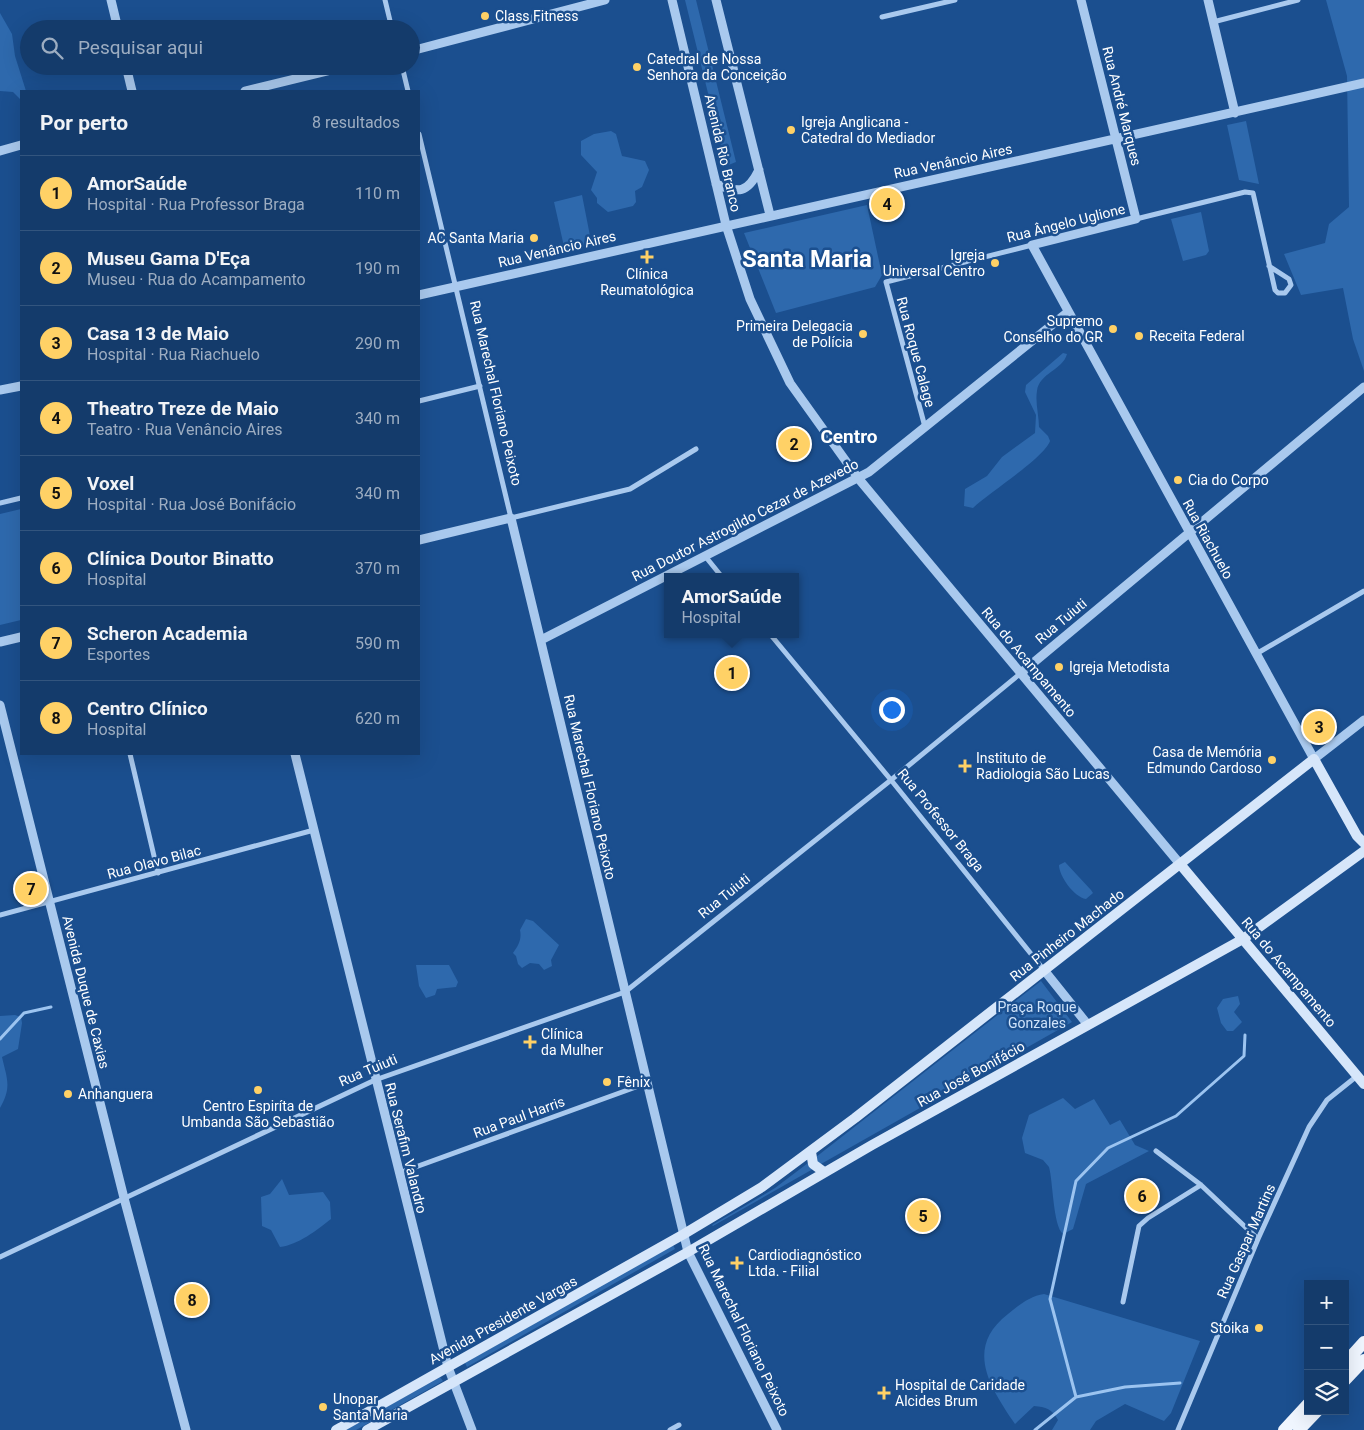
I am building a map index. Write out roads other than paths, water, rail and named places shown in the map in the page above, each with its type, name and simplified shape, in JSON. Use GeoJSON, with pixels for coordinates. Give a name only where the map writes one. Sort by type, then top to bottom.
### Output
{"type":"FeatureCollection","features":[{"type":"Feature","properties":{"kind":"main road","name":"Rua Riachuelo"},"geometry":{"type":"LineString","coordinates":[[1314,759],[1357,836],[1364,843]]}},
{"type":"Feature","properties":{"kind":"main road","name":"Rua Pinheiro Machado"},"geometry":{"type":"LineString","coordinates":[[684,1234],[762,1187],[811,1152],[1314,759]]}},
{"type":"Feature","properties":{"kind":"main road","name":"Rua José Bonifácio"},"geometry":{"type":"LineString","coordinates":[[688,1252],[824,1172],[1243,939],[1364,851]]}},
{"type":"Feature","properties":{"kind":"main road","name":"Rua do Acampamento"},"geometry":{"type":"LineString","coordinates":[[1180,864],[1362,1077]]}},
{"type":"Feature","properties":{"kind":"main road"},"geometry":{"type":"LineString","coordinates":[[811,1152],[813,1164],[824,1172]]}},
{"type":"Feature","properties":{"kind":"main road","name":"Avenida Presidente Vargas"},"geometry":{"type":"LineString","coordinates":[[336,1430],[684,1234]]}},
{"type":"Feature","properties":{"kind":"main road"},"geometry":{"type":"LineString","coordinates":[[367,1430],[688,1252]]}},
{"type":"Feature","properties":{"kind":"main road"},"geometry":{"type":"LineString","coordinates":[[1349,1359],[1364,1342]]}},
{"type":"Feature","properties":{"kind":"main road"},"geometry":{"type":"LineString","coordinates":[[1349,1376],[1364,1360]]}},
{"type":"Feature","properties":{"kind":"main road"},"geometry":{"type":"LineString","coordinates":[[1284,1430],[1304,1408]]}},
{"type":"Feature","properties":{"kind":"main road"},"geometry":{"type":"LineString","coordinates":[[1299,1430],[1312,1415]]}},
{"type":"Feature","properties":{"kind":"street"},"geometry":{"type":"LineString","coordinates":[[111,0],[116,20]]}},
{"type":"Feature","properties":{"kind":"street"},"geometry":{"type":"LineString","coordinates":[[385,0],[390,20]]}},
{"type":"Feature","properties":{"kind":"street"},"geometry":{"type":"LineString","coordinates":[[420,49],[605,0]]}},
{"type":"Feature","properties":{"kind":"street","name":"Avenida Rio Branco"},"geometry":{"type":"LineString","coordinates":[[672,0],[726,225]]}},
{"type":"Feature","properties":{"kind":"street"},"geometry":{"type":"LineString","coordinates":[[716,0],[770,215]]}},
{"type":"Feature","properties":{"kind":"street"},"geometry":{"type":"LineString","coordinates":[[882,17],[955,0]]}},
{"type":"Feature","properties":{"kind":"street","name":"Rua André Marques"},"geometry":{"type":"LineString","coordinates":[[1081,0],[1136,219]]}},
{"type":"Feature","properties":{"kind":"street"},"geometry":{"type":"LineString","coordinates":[[1208,0],[1235,113]]}},
{"type":"Feature","properties":{"kind":"street"},"geometry":{"type":"LineString","coordinates":[[1214,22],[1298,0]]}},
{"type":"Feature","properties":{"kind":"street"},"geometry":{"type":"LineString","coordinates":[[128,75],[132,90]]}},
{"type":"Feature","properties":{"kind":"street"},"geometry":{"type":"LineString","coordinates":[[249,90],[311,75]]}},
{"type":"Feature","properties":{"kind":"street"},"geometry":{"type":"LineString","coordinates":[[404,75],[408,90]]}},
{"type":"Feature","properties":{"kind":"street","name":"Rua Venâncio Aires"},"geometry":{"type":"LineString","coordinates":[[420,295],[1364,83]]}},
{"type":"Feature","properties":{"kind":"street","name":"Rua Marechal Floriano Peixoto"},"geometry":{"type":"LineString","coordinates":[[420,138],[688,1252],[777,1430]]}},
{"type":"Feature","properties":{"kind":"street"},"geometry":{"type":"LineString","coordinates":[[0,151],[20,145]]}},
{"type":"Feature","properties":{"kind":"street"},"geometry":{"type":"LineString","coordinates":[[716,184],[732,190],[742,190],[751,184],[759,170]]}},
{"type":"Feature","properties":{"kind":"street","name":"Rua Ângelo Uglione"},"geometry":{"type":"LineString","coordinates":[[886,282],[1245,192],[1253,193],[1270,266]]}},
{"type":"Feature","properties":{"kind":"street","name":"Rua do Acampamento"},"geometry":{"type":"LineString","coordinates":[[726,225],[750,299],[790,383],[858,478],[1180,864]]}},
{"type":"Feature","properties":{"kind":"street","name":"Rua Riachuelo"},"geometry":{"type":"LineString","coordinates":[[1032,246],[1314,759]]}},
{"type":"Feature","properties":{"kind":"street"},"geometry":{"type":"LineString","coordinates":[[1270,266],[1289,279],[1291,285],[1285,293],[1278,293],[1275,290],[1270,266]]}},
{"type":"Feature","properties":{"kind":"street","name":"Rua Roque Calage"},"geometry":{"type":"LineString","coordinates":[[886,282],[925,427]]}},
{"type":"Feature","properties":{"kind":"street","name":"Rua Doutor Astrogildo Cezar de Azevedo"},"geometry":{"type":"LineString","coordinates":[[672,573],[869,472],[1068,312]]}},
{"type":"Feature","properties":{"kind":"street"},"geometry":{"type":"LineString","coordinates":[[0,390],[20,386]]}},
{"type":"Feature","properties":{"kind":"street"},"geometry":{"type":"LineString","coordinates":[[420,401],[480,386]]}},
{"type":"Feature","properties":{"kind":"street","name":"Rua Tuiuti"},"geometry":{"type":"LineString","coordinates":[[0,1257],[375,1080],[625,992],[891,780],[1364,387]]}},
{"type":"Feature","properties":{"kind":"street"},"geometry":{"type":"LineString","coordinates":[[420,540],[630,489],[696,449]]}},
{"type":"Feature","properties":{"kind":"street"},"geometry":{"type":"LineString","coordinates":[[0,503],[20,498]]}},
{"type":"Feature","properties":{"kind":"street"},"geometry":{"type":"LineString","coordinates":[[705,556],[719,573]]}},
{"type":"Feature","properties":{"kind":"street","name":"Rua Doutor Astrogildo Cezar de Azevedo"},"geometry":{"type":"LineString","coordinates":[[541,640],[664,577]]}},
{"type":"Feature","properties":{"kind":"street"},"geometry":{"type":"LineString","coordinates":[[1256,654],[1364,591]]}},
{"type":"Feature","properties":{"kind":"street"},"geometry":{"type":"LineString","coordinates":[[0,642],[20,637]]}},
{"type":"Feature","properties":{"kind":"street","name":"Rua Professor Braga"},"geometry":{"type":"LineString","coordinates":[[773,638],[891,780],[1088,1025]]}},
{"type":"Feature","properties":{"kind":"street","name":"Avenida Duque de Caxias"},"geometry":{"type":"LineString","coordinates":[[0,705],[124,1198],[186,1430]]}},
{"type":"Feature","properties":{"kind":"street","name":"Rua Pinheiro Machado"},"geometry":{"type":"LineString","coordinates":[[1314,759],[1364,720]]}},
{"type":"Feature","properties":{"kind":"street"},"geometry":{"type":"LineString","coordinates":[[130,755],[158,873]]}},
{"type":"Feature","properties":{"kind":"street","name":"Rua Serafim Valandro"},"geometry":{"type":"LineString","coordinates":[[295,755],[398,1173],[448,1367],[472,1430]]}},
{"type":"Feature","properties":{"kind":"street","name":"Rua Olavo Bilac"},"geometry":{"type":"LineString","coordinates":[[0,915],[314,830]]}},
{"type":"Feature","properties":{"kind":"street","name":"Rua Gaspar Martins"},"geometry":{"type":"LineString","coordinates":[[1178,1430],[1258,1238],[1309,1127],[1327,1100],[1362,1077]]}},
{"type":"Feature","properties":{"kind":"street","name":"Rua Paul Harris"},"geometry":{"type":"LineString","coordinates":[[398,1173],[647,1083]]}},
{"type":"Feature","properties":{"kind":"street"},"geometry":{"type":"LineString","coordinates":[[1156,1151],[1201,1185],[1258,1238]]}},
{"type":"Feature","properties":{"kind":"street"},"geometry":{"type":"LineString","coordinates":[[1124,1302],[1139,1226],[1148,1218],[1201,1185]]}},
{"type":"Feature","properties":{"kind":"street"},"geometry":{"type":"LineString","coordinates":[[670,1430],[679,1425]]}},
{"type":"Feature","properties":{"kind":"waterway"},"geometry":{"type":"LineString","coordinates":[[0,1039],[24,1013],[51,1007]]}},
{"type":"Feature","properties":{"kind":"waterway"},"geometry":{"type":"LineString","coordinates":[[1035,1430],[1076,1397],[1050,1299],[1076,1181],[1108,1148],[1176,1116],[1244,1056],[1245,1035]]}},
{"type":"Feature","properties":{"kind":"waterway"},"geometry":{"type":"LineString","coordinates":[[1076,1397],[1125,1387],[1180,1383]]}},
{"type":"Feature","properties":{"kind":"place","name":"Class Fitness"},"geometry":{"type":"Point","coordinates":[485,16]}},
{"type":"Feature","properties":{"kind":"place","name":"Catedral de Nossa Senhora da Conceição"},"geometry":{"type":"Point","coordinates":[637,67]}},
{"type":"Feature","properties":{"kind":"place","name":"Igreja Anglicana - Catedral do Mediador"},"geometry":{"type":"Point","coordinates":[791,130]}},
{"type":"Feature","properties":{"kind":"place","name":"Theatro Treze de Maio"},"geometry":{"type":"Point","coordinates":[887,204]}},
{"type":"Feature","properties":{"kind":"place","name":"AC Santa Maria"},"geometry":{"type":"Point","coordinates":[534,238]}},
{"type":"Feature","properties":{"kind":"place","name":"Clínica Reumatológica"},"geometry":{"type":"Point","coordinates":[647,257]}},
{"type":"Feature","properties":{"kind":"place","name":"Igreja Universal Centro"},"geometry":{"type":"Point","coordinates":[995,263]}},
{"type":"Feature","properties":{"kind":"place","name":"Supremo Conselho do GR"},"geometry":{"type":"Point","coordinates":[1113,329]}},
{"type":"Feature","properties":{"kind":"place","name":"Primeira Delegacia de Polícia"},"geometry":{"type":"Point","coordinates":[863,334]}},
{"type":"Feature","properties":{"kind":"place","name":"Receita Federal"},"geometry":{"type":"Point","coordinates":[1139,336]}},
{"type":"Feature","properties":{"kind":"place","name":"Museu Gama D'Eça"},"geometry":{"type":"Point","coordinates":[794,444]}},
{"type":"Feature","properties":{"kind":"place","name":"Cia do Corpo"},"geometry":{"type":"Point","coordinates":[1178,480]}},
{"type":"Feature","properties":{"kind":"place","name":"Igreja Metodista"},"geometry":{"type":"Point","coordinates":[1059,667]}},
{"type":"Feature","properties":{"kind":"place","name":"AmorSaúde"},"geometry":{"type":"Point","coordinates":[732,673]}},
{"type":"Feature","properties":{"kind":"place","name":"Casa 13 de Maio"},"geometry":{"type":"Point","coordinates":[1319,727]}},
{"type":"Feature","properties":{"kind":"place","name":"Casa de Memória Edmundo Cardoso"},"geometry":{"type":"Point","coordinates":[1272,760]}},
{"type":"Feature","properties":{"kind":"place","name":"Instituto de Radiologia São Lucas"},"geometry":{"type":"Point","coordinates":[965,766]}},
{"type":"Feature","properties":{"kind":"place","name":"Scheron Academia"},"geometry":{"type":"Point","coordinates":[31,889]}},
{"type":"Feature","properties":{"kind":"place","name":"Clínica da Mulher"},"geometry":{"type":"Point","coordinates":[530,1042]}},
{"type":"Feature","properties":{"kind":"place","name":"Fênix"},"geometry":{"type":"Point","coordinates":[607,1082]}},
{"type":"Feature","properties":{"kind":"place","name":"Centro Espiríta de Umbanda São Sebastião"},"geometry":{"type":"Point","coordinates":[258,1090]}},
{"type":"Feature","properties":{"kind":"place","name":"Anhanguera"},"geometry":{"type":"Point","coordinates":[68,1094]}},
{"type":"Feature","properties":{"kind":"place","name":"Clínica Doutor Binatto"},"geometry":{"type":"Point","coordinates":[1142,1196]}},
{"type":"Feature","properties":{"kind":"place","name":"Voxel"},"geometry":{"type":"Point","coordinates":[923,1216]}},
{"type":"Feature","properties":{"kind":"place","name":"Cardiodiagnóstico Ltda. - Filial"},"geometry":{"type":"Point","coordinates":[737,1263]}},
{"type":"Feature","properties":{"kind":"place","name":"Centro Clínico"},"geometry":{"type":"Point","coordinates":[192,1300]}},
{"type":"Feature","properties":{"kind":"place","name":"Stoika"},"geometry":{"type":"Point","coordinates":[1259,1328]}},
{"type":"Feature","properties":{"kind":"place","name":"Hospital de Caridade Alcides Brum"},"geometry":{"type":"Point","coordinates":[884,1393]}},
{"type":"Feature","properties":{"kind":"place","name":"Unopar Santa Maria"},"geometry":{"type":"Point","coordinates":[323,1407]}},
{"type":"Feature","properties":{"kind":"district","name":"Santa Maria"},"geometry":{"type":"Point","coordinates":[807,259]}},
{"type":"Feature","properties":{"kind":"district","name":"Centro"},"geometry":{"type":"Point","coordinates":[849,436]}},
{"type":"Feature","properties":{"kind":"park label","name":"Praça Roque Gonzales"},"geometry":{"type":"Point","coordinates":[1037,1016]}}]}
